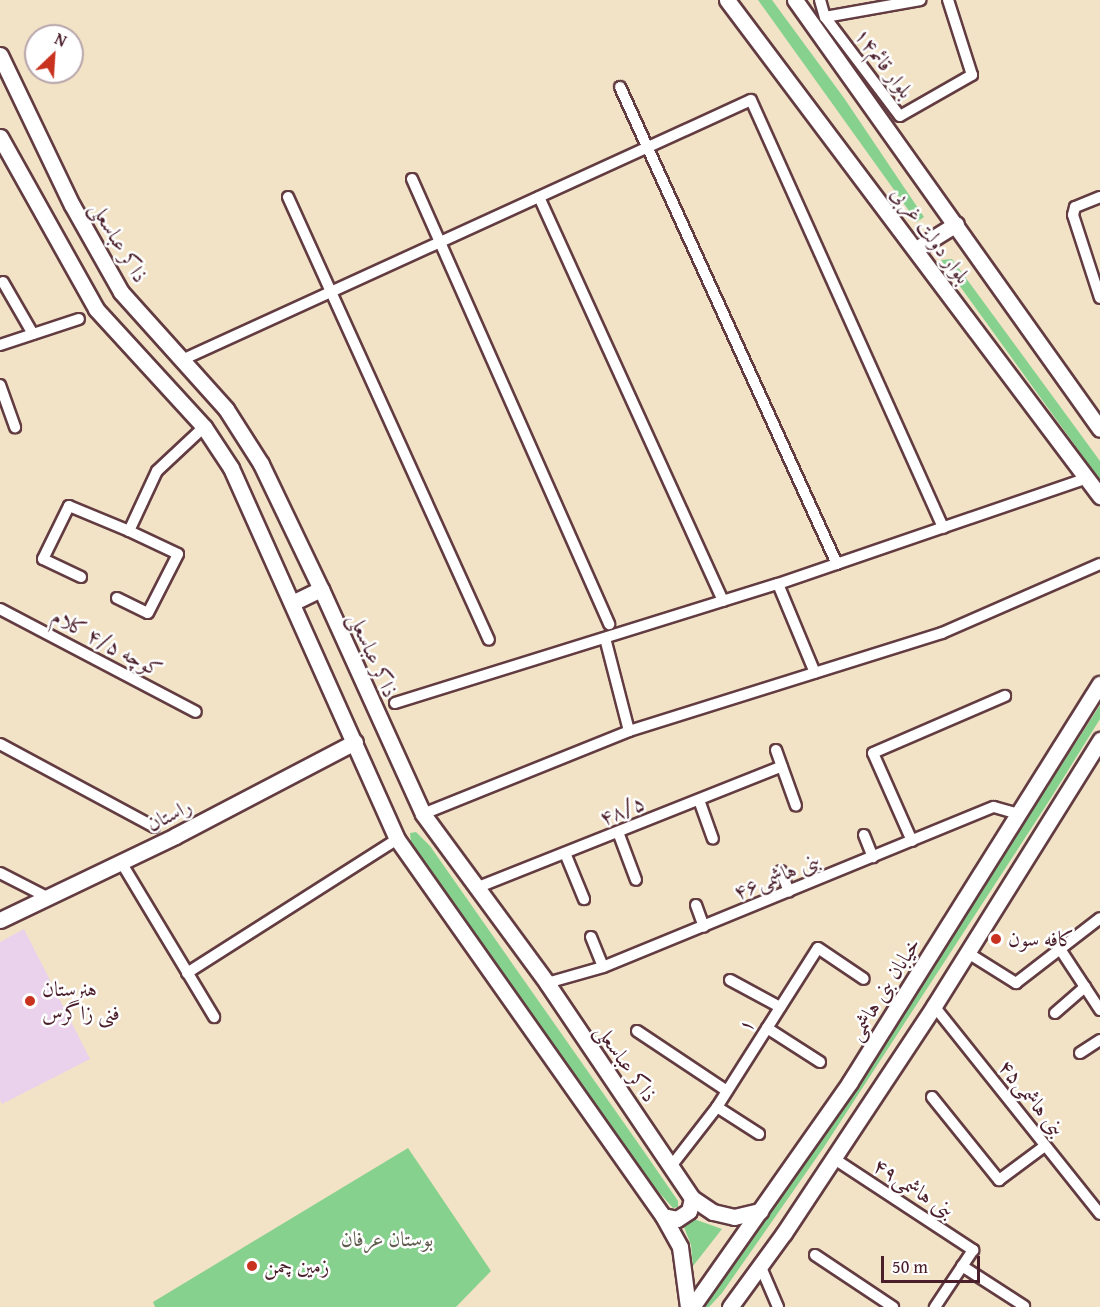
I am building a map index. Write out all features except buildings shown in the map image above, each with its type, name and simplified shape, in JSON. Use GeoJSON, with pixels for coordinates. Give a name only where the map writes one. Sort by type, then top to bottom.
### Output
{"type":"FeatureCollection","features":[{"type":"Feature","properties":{"kind":"street","name":"بلوار دولت غربی"},"geometry":{"type":"LineString","coordinates":[[727,0],[1100,496]]}},
{"type":"Feature","properties":{"kind":"street","name":"بلوار دولت غربی"},"geometry":{"type":"LineString","coordinates":[[795,0],[1100,429]]}},
{"type":"Feature","properties":{"kind":"street"},"geometry":{"type":"LineString","coordinates":[[820,0],[825,17],[920,0]]}},
{"type":"Feature","properties":{"kind":"street","name":"بلوار قائم۱۴"},"geometry":{"type":"LineString","coordinates":[[825,17],[900,116],[972,75],[948,0]]}},
{"type":"Feature","properties":{"kind":"street","name":"ذاکر عباسعلی"},"geometry":{"type":"LineString","coordinates":[[0,55],[72,205],[121,292],[184,359],[226,409],[261,464],[321,589],[423,814],[547,983],[672,1165],[692,1198],[713,1212],[734,1216],[760,1211]]}},
{"type":"Feature","properties":{"kind":"street"},"geometry":{"type":"LineString","coordinates":[[620,87],[837,564]]}},
{"type":"Feature","properties":{"kind":"street"},"geometry":{"type":"LineString","coordinates":[[184,359],[751,100],[943,528]]}},
{"type":"Feature","properties":{"kind":"street"},"geometry":{"type":"LineString","coordinates":[[0,137],[96,309],[204,427],[231,468],[397,839],[663,1216],[680,1247],[690,1307]]}},
{"type":"Feature","properties":{"kind":"street"},"geometry":{"type":"LineString","coordinates":[[412,178],[609,624]]}},
{"type":"Feature","properties":{"kind":"street"},"geometry":{"type":"LineString","coordinates":[[288,197],[489,640]]}},
{"type":"Feature","properties":{"kind":"street"},"geometry":{"type":"LineString","coordinates":[[539,197],[723,601]]}},
{"type":"Feature","properties":{"kind":"street"},"geometry":{"type":"LineString","coordinates":[[1100,197],[1075,207],[1073,215],[1100,298]]}},
{"type":"Feature","properties":{"kind":"street"},"geometry":{"type":"LineString","coordinates":[[916,249],[956,224]]}},
{"type":"Feature","properties":{"kind":"street"},"geometry":{"type":"LineString","coordinates":[[3,282],[33,334]]}},
{"type":"Feature","properties":{"kind":"street"},"geometry":{"type":"LineString","coordinates":[[0,345],[79,319]]}},
{"type":"Feature","properties":{"kind":"street"},"geometry":{"type":"LineString","coordinates":[[0,385],[15,427]]}},
{"type":"Feature","properties":{"kind":"street"},"geometry":{"type":"LineString","coordinates":[[129,531],[157,471],[204,427]]}},
{"type":"Feature","properties":{"kind":"street"},"geometry":{"type":"LineString","coordinates":[[395,703],[778,584],[1088,478]]}},
{"type":"Feature","properties":{"kind":"street"},"geometry":{"type":"LineString","coordinates":[[81,577],[43,559],[69,506],[178,554],[148,613],[117,598]]}},
{"type":"Feature","properties":{"kind":"street"},"geometry":{"type":"LineString","coordinates":[[423,814],[628,731],[942,633],[1100,564]]}},
{"type":"Feature","properties":{"kind":"street"},"geometry":{"type":"LineString","coordinates":[[778,584],[815,673]]}},
{"type":"Feature","properties":{"kind":"street"},"geometry":{"type":"LineString","coordinates":[[292,603],[321,589]]}},
{"type":"Feature","properties":{"kind":"street","name":"کوچه ۴/۵ کلام"},"geometry":{"type":"LineString","coordinates":[[0,609],[196,712]]}},
{"type":"Feature","properties":{"kind":"street"},"geometry":{"type":"LineString","coordinates":[[605,638],[628,731]]}},
{"type":"Feature","properties":{"kind":"street","name":"خیابان بنی هاشمی"},"geometry":{"type":"LineString","coordinates":[[690,1307],[850,1082],[1100,684]]}},
{"type":"Feature","properties":{"kind":"street"},"geometry":{"type":"LineString","coordinates":[[912,841],[873,753],[1005,696]]}},
{"type":"Feature","properties":{"kind":"street"},"geometry":{"type":"LineString","coordinates":[[730,1307],[934,1006],[1100,740]]}},
{"type":"Feature","properties":{"kind":"street","name":"راستان"},"geometry":{"type":"LineString","coordinates":[[0,920],[121,862],[355,742]]}},
{"type":"Feature","properties":{"kind":"street"},"geometry":{"type":"LineString","coordinates":[[0,744],[154,827]]}},
{"type":"Feature","properties":{"kind":"street"},"geometry":{"type":"LineString","coordinates":[[776,750],[796,806]]}},
{"type":"Feature","properties":{"kind":"street","name":"۴۸/۵"},"geometry":{"type":"LineString","coordinates":[[476,888],[782,766]]}},
{"type":"Feature","properties":{"kind":"street"},"geometry":{"type":"LineString","coordinates":[[699,800],[713,839]]}},
{"type":"Feature","properties":{"kind":"street","name":"بنی هاشمی۴۶"},"geometry":{"type":"LineString","coordinates":[[547,983],[603,967],[993,807],[1020,814]]}},
{"type":"Feature","properties":{"kind":"street"},"geometry":{"type":"LineString","coordinates":[[618,832],[636,880]]}},
{"type":"Feature","properties":{"kind":"street"},"geometry":{"type":"LineString","coordinates":[[864,835],[873,857]]}},
{"type":"Feature","properties":{"kind":"street"},"geometry":{"type":"LineString","coordinates":[[187,973],[397,839]]}},
{"type":"Feature","properties":{"kind":"street"},"geometry":{"type":"LineString","coordinates":[[565,854],[585,899]]}},
{"type":"Feature","properties":{"kind":"street"},"geometry":{"type":"LineString","coordinates":[[121,862],[214,1017]]}},
{"type":"Feature","properties":{"kind":"street"},"geometry":{"type":"LineString","coordinates":[[782,871],[789,892]]}},
{"type":"Feature","properties":{"kind":"street"},"geometry":{"type":"LineString","coordinates":[[0,873],[47,897]]}},
{"type":"Feature","properties":{"kind":"street"},"geometry":{"type":"LineString","coordinates":[[696,905],[704,927]]}},
{"type":"Feature","properties":{"kind":"street"},"geometry":{"type":"LineString","coordinates":[[968,953],[1016,983],[1100,918]]}},
{"type":"Feature","properties":{"kind":"street"},"geometry":{"type":"LineString","coordinates":[[591,937],[603,967]]}},
{"type":"Feature","properties":{"kind":"street","name":"۱"},"geometry":{"type":"LineString","coordinates":[[672,1165],[717,1107],[818,948],[864,979]]}},
{"type":"Feature","properties":{"kind":"street"},"geometry":{"type":"LineString","coordinates":[[1060,949],[1100,1010]]}},
{"type":"Feature","properties":{"kind":"street"},"geometry":{"type":"LineString","coordinates":[[730,980],[780,1007]]}},
{"type":"Feature","properties":{"kind":"street"},"geometry":{"type":"LineString","coordinates":[[1055,1013],[1085,987]]}},
{"type":"Feature","properties":{"kind":"street","name":"بنی هاشمی۴۵"},"geometry":{"type":"LineString","coordinates":[[934,1006],[1100,1214]]}},
{"type":"Feature","properties":{"kind":"street"},"geometry":{"type":"LineString","coordinates":[[768,1028],[820,1062]]}},
{"type":"Feature","properties":{"kind":"street"},"geometry":{"type":"LineString","coordinates":[[637,1031],[727,1091]]}},
{"type":"Feature","properties":{"kind":"street"},"geometry":{"type":"LineString","coordinates":[[1080,1053],[1100,1040]]}},
{"type":"Feature","properties":{"kind":"street"},"geometry":{"type":"LineString","coordinates":[[933,1097],[999,1180],[1045,1146]]}},
{"type":"Feature","properties":{"kind":"street"},"geometry":{"type":"LineString","coordinates":[[717,1107],[759,1134]]}},
{"type":"Feature","properties":{"kind":"street","name":"بنی هاشمی۴۹"},"geometry":{"type":"LineString","coordinates":[[833,1158],[973,1250],[962,1266]]}},
{"type":"Feature","properties":{"kind":"street"},"geometry":{"type":"LineString","coordinates":[[663,1216],[677,1219],[689,1211],[692,1198]]}},
{"type":"Feature","properties":{"kind":"street"},"geometry":{"type":"LineString","coordinates":[[815,1255],[893,1307]]}},
{"type":"Feature","properties":{"kind":"street"},"geometry":{"type":"LineString","coordinates":[[760,1265],[778,1307]]}},
{"type":"Feature","properties":{"kind":"street"},"geometry":{"type":"LineString","coordinates":[[935,1307],[962,1266],[1024,1306]]}},
{"type":"Feature","properties":{"kind":"shaded area","name":"هنرستان فنی زاگرس"},"geometry":{"type":"Polygon","coordinates":[[[24,929],[90,1059],[2,1104],[0,1100],[0,942],[24,929]]]}},
{"type":"Feature","properties":{"kind":"green space"},"geometry":{"type":"Polygon","coordinates":[[[758,0],[772,0],[844,98],[924,217],[917,222],[758,0]]]}},
{"type":"Feature","properties":{"kind":"green space"},"geometry":{"type":"Polygon","coordinates":[[[952,259],[1100,461],[1100,480],[941,260],[952,259]]]}},
{"type":"Feature","properties":{"kind":"green space"},"geometry":{"type":"Polygon","coordinates":[[[1100,705],[1100,719],[1049,801],[824,1147],[722,1293],[709,1307],[697,1307],[793,1176],[896,1023],[1100,705]]]}},
{"type":"Feature","properties":{"kind":"green space"},"geometry":{"type":"Polygon","coordinates":[[[416,832],[430,846],[645,1153],[678,1201],[678,1207],[673,1208],[655,1188],[411,842],[410,833],[416,832]]]}},
{"type":"Feature","properties":{"kind":"green space","name":"بوستان عرفان"},"geometry":{"type":"Polygon","coordinates":[[[408,1148],[491,1271],[456,1307],[155,1307],[153,1302],[408,1148]]]}},
{"type":"Feature","properties":{"kind":"green space"},"geometry":{"type":"Polygon","coordinates":[[[691,1218],[722,1229],[693,1266],[691,1245],[682,1222],[688,1222],[691,1218]]]}},
{"type":"Feature","properties":{"kind":"place","name":"کافه سون"},"geometry":{"type":"Point","coordinates":[996,939]}},
{"type":"Feature","properties":{"kind":"place","name":"هنرستان فنی زاگرس"},"geometry":{"type":"Point","coordinates":[30,1001]}},
{"type":"Feature","properties":{"kind":"place","name":"زمین چمن"},"geometry":{"type":"Point","coordinates":[252,1266]}}]}
